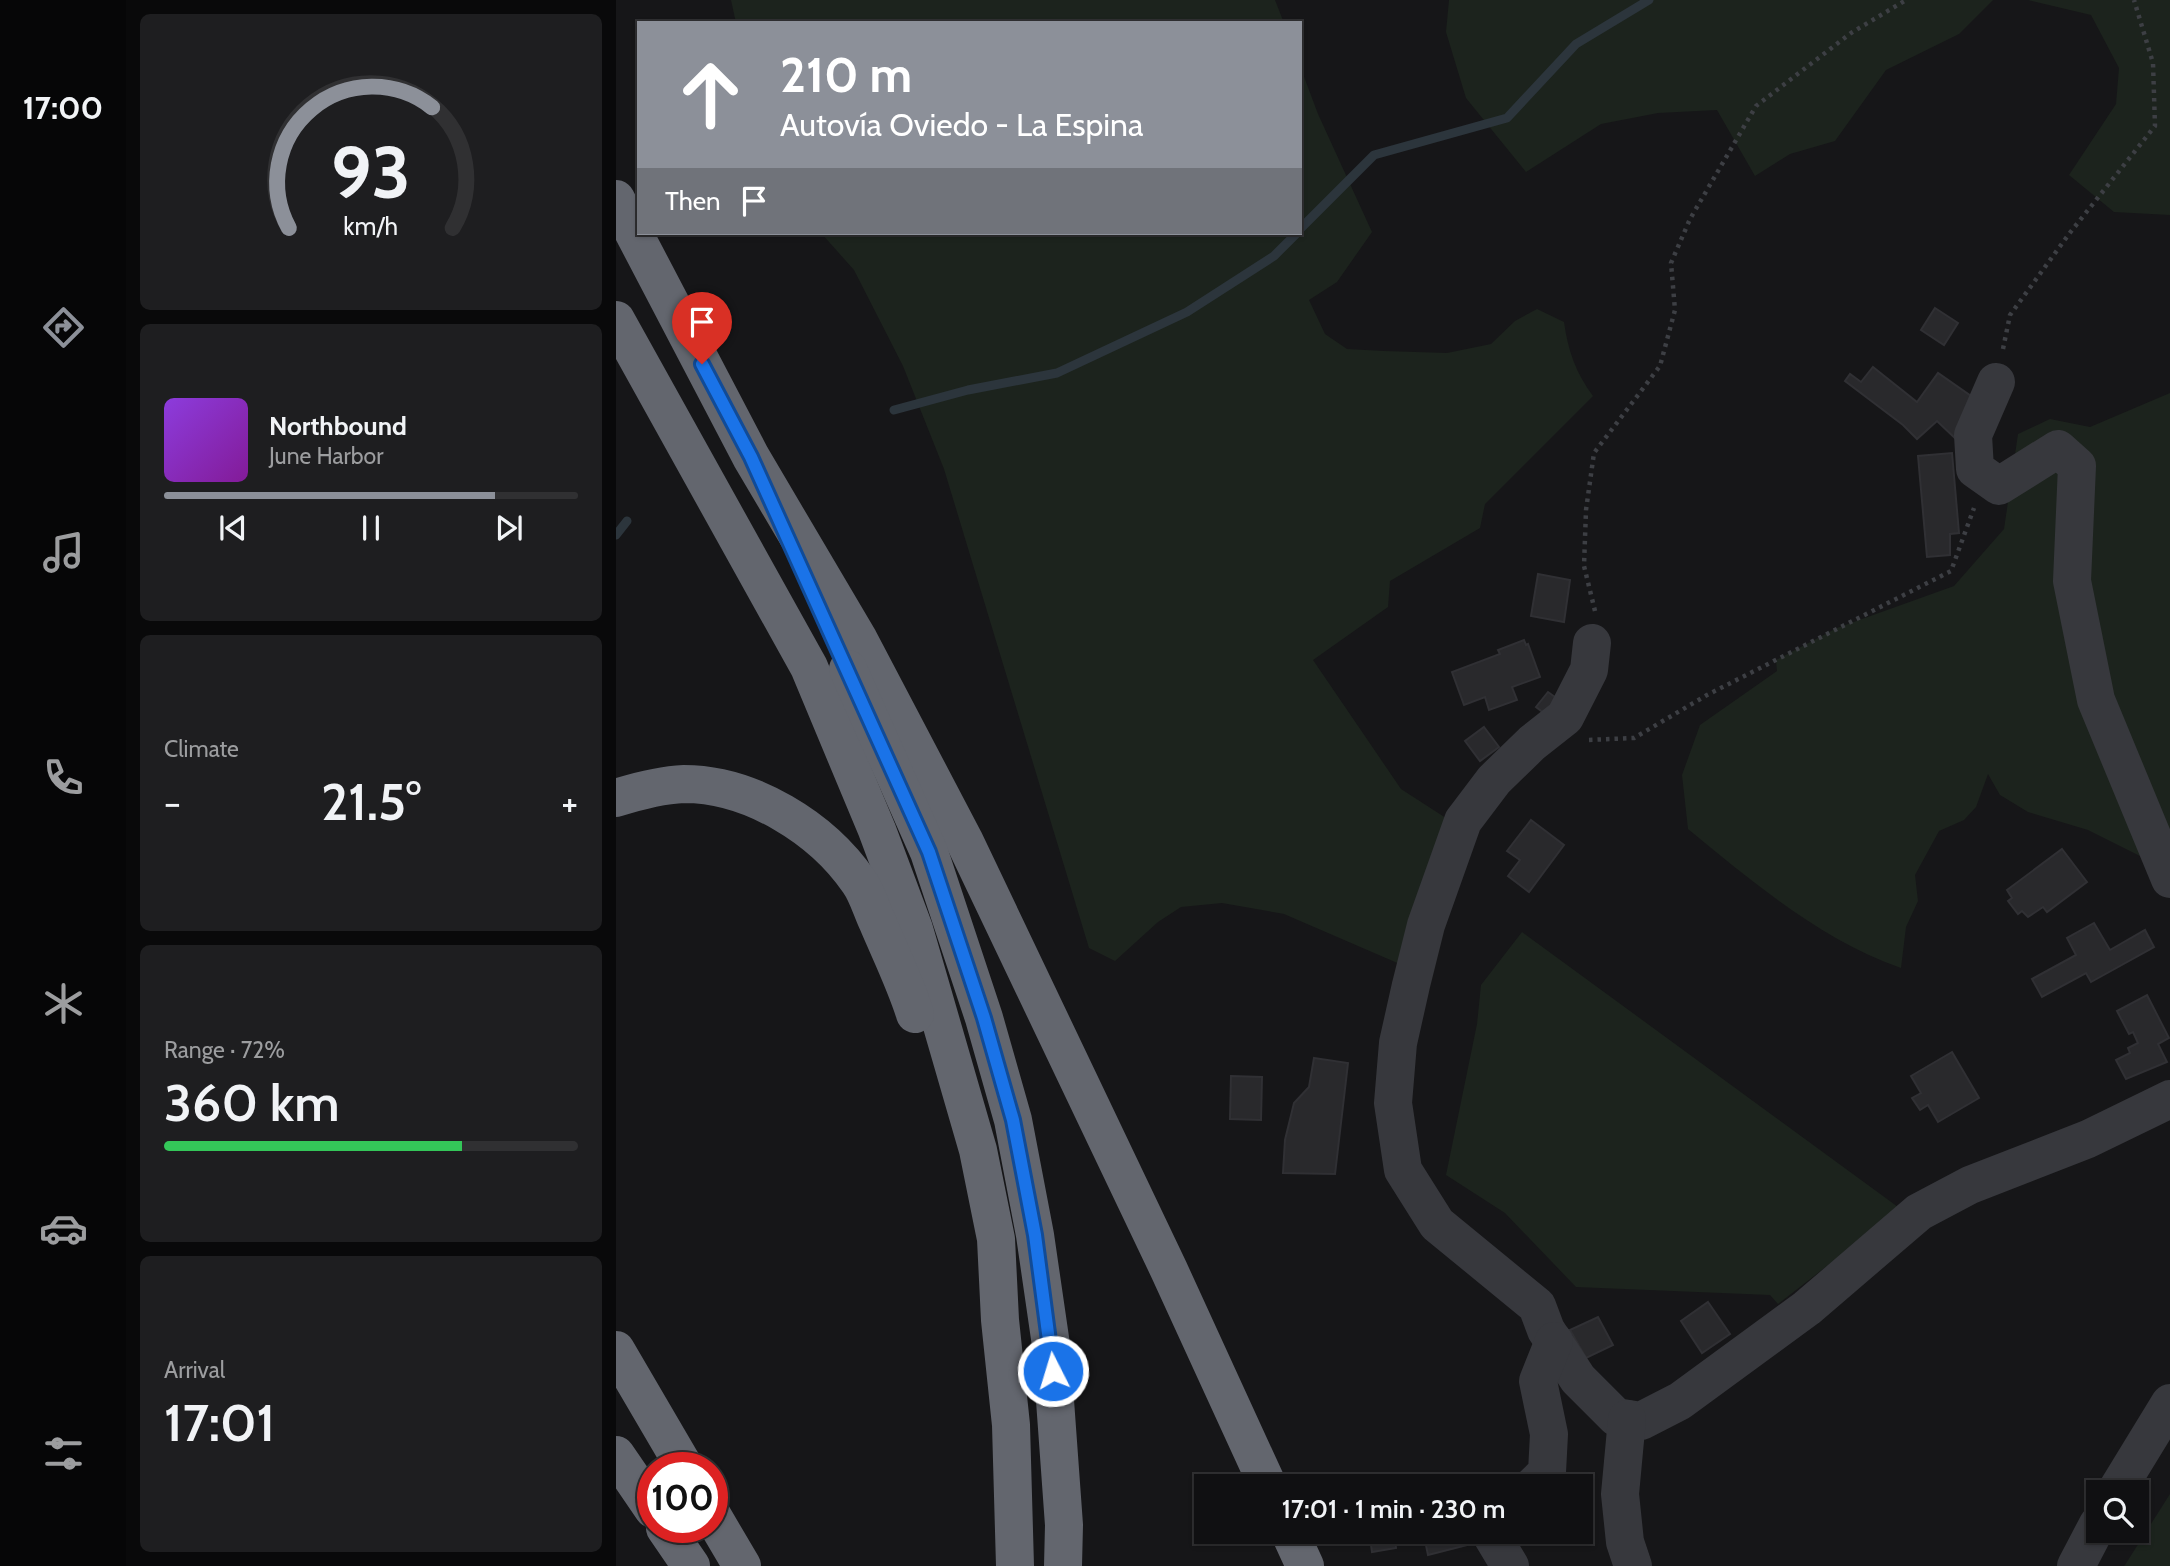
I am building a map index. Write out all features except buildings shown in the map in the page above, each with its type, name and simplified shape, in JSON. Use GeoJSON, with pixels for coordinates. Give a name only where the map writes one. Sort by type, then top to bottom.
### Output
{"type":"FeatureCollection","features":[{"type":"Feature","properties":{"kind":"highway"},"geometry":{"type":"LineString","coordinates":[[616,199],[751,457],[859,640],[964,840],[1169,1270],[1262,1474]]}},
{"type":"Feature","properties":{"kind":"highway"},"geometry":{"type":"LineString","coordinates":[[616,320],[809,667],[877,831],[914,929],[978,1150],[996,1238],[1000,1320],[1011,1424],[1015,1566]]}},
{"type":"Feature","properties":{"kind":"highway"},"geometry":{"type":"LineString","coordinates":[[751,457],[929,852],[984,1018],[1013,1120],[1035,1235],[1051,1345],[1064,1525],[1063,1566]]}},
{"type":"Feature","properties":{"kind":"highway"},"geometry":{"type":"LineString","coordinates":[[616,798],[640,790],[684,784],[721,788],[760,802],[804,825],[835,852],[860,884],[907,990],[922,1035],[946,1119],[971,1226],[1000,1320]]}},
{"type":"Feature","properties":{"kind":"highway"},"geometry":{"type":"LineString","coordinates":[[616,1350],[676,1452]]}},
{"type":"Feature","properties":{"kind":"highway"},"geometry":{"type":"LineString","coordinates":[[616,1455],[637,1486]]}},
{"type":"Feature","properties":{"kind":"highway"},"geometry":{"type":"LineString","coordinates":[[728,1542],[742,1566]]}},
{"type":"Feature","properties":{"kind":"highway"},"geometry":{"type":"LineString","coordinates":[[675,1543],[691,1566]]}},
{"type":"Feature","properties":{"kind":"highway"},"geometry":{"type":"LineString","coordinates":[[1295,1544],[1304,1566]]}},
{"type":"Feature","properties":{"kind":"street"},"geometry":{"type":"LineString","coordinates":[[1996,382],[1973,435],[1975,469],[1999,486],[2058,449],[2077,466],[2072,581],[2096,700],[2170,879]]}},
{"type":"Feature","properties":{"kind":"street"},"geometry":{"type":"LineString","coordinates":[[1592,643],[1589,670],[1566,717],[1532,743],[1494,780],[1463,821],[1426,925],[1414,973],[1398,1043],[1393,1102],[1403,1170],[1437,1224],[1536,1306],[1546,1330],[1578,1379],[1616,1417],[1641,1421],[1679,1401],[1807,1308],[1919,1212],[1970,1185],[2088,1139],[2170,1099]]}},
{"type":"Feature","properties":{"kind":"street"},"geometry":{"type":"LineString","coordinates":[[1545,1474],[1549,1434],[1538,1381],[1554,1341]]}},
{"type":"Feature","properties":{"kind":"street"},"geometry":{"type":"LineString","coordinates":[[2123,1480],[2170,1403]]}},
{"type":"Feature","properties":{"kind":"street"},"geometry":{"type":"LineString","coordinates":[[1627,1419],[1620,1494],[1625,1542],[1633,1566]]}},
{"type":"Feature","properties":{"kind":"street"},"geometry":{"type":"LineString","coordinates":[[2076,1566],[2088,1543]]}},
{"type":"Feature","properties":{"kind":"street"},"geometry":{"type":"LineString","coordinates":[[1497,1544],[1510,1566]]}},
{"type":"Feature","properties":{"kind":"path"},"geometry":{"type":"LineString","coordinates":[[1592,643],[1595,612],[1584,565],[1586,510],[1594,453],[1660,366],[1675,310],[1671,263],[1690,219],[1756,106],[1851,33],[1906,0]]}},
{"type":"Feature","properties":{"kind":"path"},"geometry":{"type":"LineString","coordinates":[[1996,382],[2010,315],[2069,234],[2155,126],[2153,63],[2134,0]]}},
{"type":"Feature","properties":{"kind":"path"},"geometry":{"type":"LineString","coordinates":[[1583,740],[1634,738],[1707,695],[1951,571],[1986,476]]}},
{"type":"Feature","properties":{"kind":"shaded area"},"geometry":{"type":"Polygon","coordinates":[[[731,0],[1275,0],[1283,21],[736,21],[731,0]]]}},
{"type":"Feature","properties":{"kind":"shaded area"},"geometry":{"type":"Polygon","coordinates":[[[1449,0],[1993,0],[1959,34],[1886,70],[1835,141],[1790,154],[1755,176],[1717,110],[1658,113],[1601,124],[1526,172],[1466,98],[1446,32],[1449,0]]]}},
{"type":"Feature","properties":{"kind":"shaded area"},"geometry":{"type":"Polygon","coordinates":[[[2028,0],[2170,0],[2170,215],[2114,212],[2069,175],[2116,104],[2119,68],[2091,15],[2028,0]]]}},
{"type":"Feature","properties":{"kind":"shaded area"},"geometry":{"type":"Polygon","coordinates":[[[1302,71],[1318,114],[1372,232],[1337,282],[1309,300],[1325,334],[1347,349],[1447,353],[1491,344],[1515,321],[1537,309],[1564,322],[1574,361],[1593,396],[1485,504],[1480,528],[1390,581],[1388,607],[1313,660],[1401,789],[1449,820],[1402,965],[1284,914],[1222,903],[1181,907],[1158,922],[1115,961],[1089,948],[944,469],[903,366],[854,270],[823,235],[1302,235],[1302,71]]]}},
{"type":"Feature","properties":{"kind":"shaded area"},"geometry":{"type":"Polygon","coordinates":[[[2170,393],[2170,871],[2088,830],[2028,812],[2000,795],[1988,774],[1976,807],[1964,820],[1939,831],[1915,875],[1918,901],[1906,927],[1901,968],[1871,956],[1815,926],[1763,889],[1688,829],[1682,775],[1700,725],[1777,671],[1776,660],[1837,628],[1954,586],[2004,529],[2018,434],[2050,419],[2090,427],[2170,393]]]}},
{"type":"Feature","properties":{"kind":"shaded area"},"geometry":{"type":"Polygon","coordinates":[[[1522,932],[1898,1207],[1778,1304],[1770,1295],[1576,1287],[1505,1213],[1446,1175],[1477,1024],[1481,985],[1522,932]]]}},
{"type":"Feature","properties":{"kind":"shaded area"},"geometry":{"type":"Polygon","coordinates":[[[2170,1494],[2170,1566],[2124,1566],[2139,1543],[2149,1543],[2149,1527],[2170,1494]]]}},
{"type":"Feature","properties":{"kind":"waterway"},"geometry":{"type":"LineString","coordinates":[[1302,227],[1374,155],[1507,118],[1576,44],[1649,0]]}},
{"type":"Feature","properties":{"kind":"waterway"},"geometry":{"type":"LineString","coordinates":[[894,410],[968,390],[1057,373],[1187,312],[1274,256],[1295,235]]}},
{"type":"Feature","properties":{"kind":"waterway"},"geometry":{"type":"LineString","coordinates":[[616,535],[627,521]]}},
{"type":"Feature","properties":{"kind":"route"},"geometry":{"type":"LineString","coordinates":[[702,364],[751,457],[929,852],[984,1018],[1013,1120],[1035,1235],[1053,1371]]}}]}
